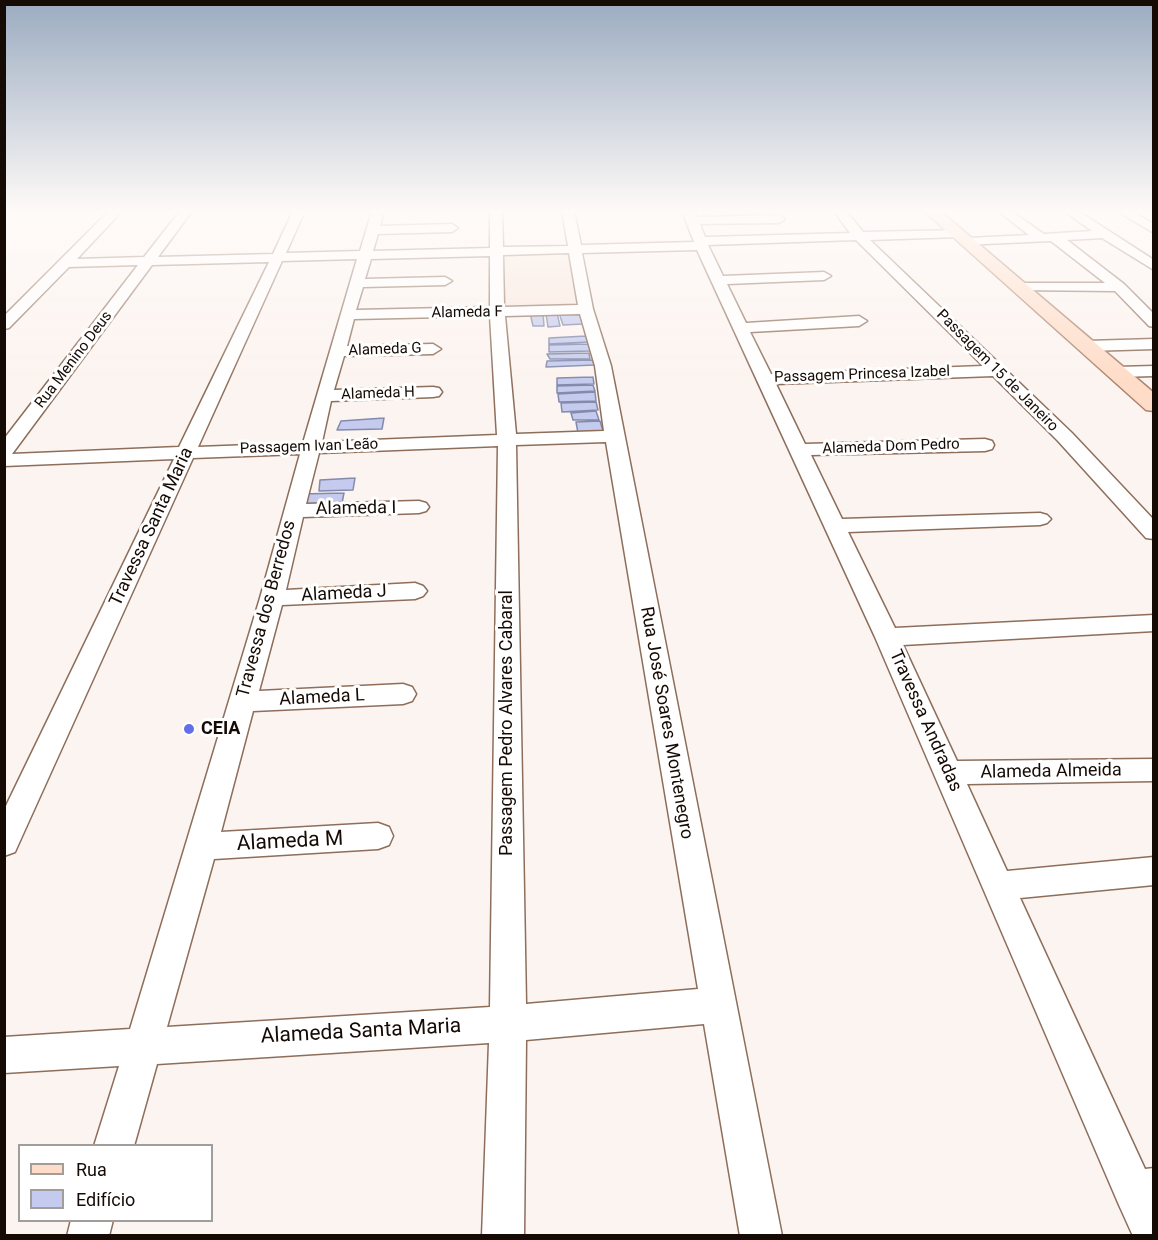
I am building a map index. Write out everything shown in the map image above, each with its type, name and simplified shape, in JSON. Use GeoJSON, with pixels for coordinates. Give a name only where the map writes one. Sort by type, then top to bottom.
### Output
{"type":"FeatureCollection","features":[{"type":"Feature","properties":{"kind":"main road"},"geometry":{"type":"LineString","coordinates":[[999,269],[1152,401]]}},
{"type":"Feature","properties":{"kind":"street"},"geometry":{"type":"LineString","coordinates":[[4,325],[61,269]]}},
{"type":"Feature","properties":{"kind":"street","name":"Rua Menino Deus"},"geometry":{"type":"LineString","coordinates":[[4,452],[143,269]]}},
{"type":"Feature","properties":{"kind":"street","name":"Travessa Santa Maria"},"geometry":{"type":"LineString","coordinates":[[4,843],[273,269]]}},
{"type":"Feature","properties":{"kind":"street","name":"Travessa dos Berredos"},"geometry":{"type":"LineString","coordinates":[[115,1144],[202,846],[272,598],[324,396],[363,269]]}},
{"type":"Feature","properties":{"kind":"street","name":"Passagem Pedro Alvares Cabaral"},"geometry":{"type":"LineString","coordinates":[[498,269],[497,312],[507,439],[508,1024],[503,1236]]}},
{"type":"Feature","properties":{"kind":"street","name":"Rua José Soares Montenegro"},"geometry":{"type":"LineString","coordinates":[[578,269],[586,309],[603,366],[717,1005],[761,1236]]}},
{"type":"Feature","properties":{"kind":"street","name":"Travessa Andradas"},"geometry":{"type":"LineString","coordinates":[[713,269],[887,637],[998,886],[1143,1190],[1154,1235]]}},
{"type":"Feature","properties":{"kind":"street","name":"Passagem 15 de Janeiro"},"geometry":{"type":"LineString","coordinates":[[893,269],[1065,437],[1154,533]]}},
{"type":"Feature","properties":{"kind":"street"},"geometry":{"type":"LineString","coordinates":[[1096,269],[1119,287],[1154,323]]}},
{"type":"Feature","properties":{"kind":"street"},"geometry":{"type":"LineString","coordinates":[[718,280],[824,276]]}},
{"type":"Feature","properties":{"kind":"street"},"geometry":{"type":"LineString","coordinates":[[358,283],[445,281]]}},
{"type":"Feature","properties":{"kind":"street"},"geometry":{"type":"LineString","coordinates":[[1020,287],[1119,287]]}},
{"type":"Feature","properties":{"kind":"street","name":"Alameda F"},"geometry":{"type":"LineString","coordinates":[[348,315],[586,309]]}},
{"type":"Feature","properties":{"kind":"street"},"geometry":{"type":"LineString","coordinates":[[740,328],[858,321]]}},
{"type":"Feature","properties":{"kind":"street"},"geometry":{"type":"LineString","coordinates":[[1087,346],[1154,344]]}},
{"type":"Feature","properties":{"kind":"street","name":"Alameda G"},"geometry":{"type":"LineString","coordinates":[[337,351],[433,349]]}},
{"type":"Feature","properties":{"kind":"street","name":"Passagem Princesa Izabel"},"geometry":{"type":"LineString","coordinates":[[764,379],[997,371]]}},
{"type":"Feature","properties":{"kind":"street"},"geometry":{"type":"LineString","coordinates":[[1117,372],[1154,371]]}},
{"type":"Feature","properties":{"kind":"street","name":"Alameda H"},"geometry":{"type":"LineString","coordinates":[[324,396],[433,392]]}},
{"type":"Feature","properties":{"kind":"street","name":"Passagem Ivan Leão"},"geometry":{"type":"LineString","coordinates":[[4,460],[614,436]]}},
{"type":"Feature","properties":{"kind":"street","name":"Alameda Dom Pedro"},"geometry":{"type":"LineString","coordinates":[[797,450],[986,445]]}},
{"type":"Feature","properties":{"kind":"street","name":"Alameda I"},"geometry":{"type":"LineString","coordinates":[[293,511],[419,507]]}},
{"type":"Feature","properties":{"kind":"street"},"geometry":{"type":"LineString","coordinates":[[834,526],[1040,519]]}},
{"type":"Feature","properties":{"kind":"street","name":"Alameda J"},"geometry":{"type":"LineString","coordinates":[[272,598],[415,591]]}},
{"type":"Feature","properties":{"kind":"street"},"geometry":{"type":"LineString","coordinates":[[887,637],[1154,623]]}},
{"type":"Feature","properties":{"kind":"street","name":"Alameda L"},"geometry":{"type":"LineString","coordinates":[[242,702],[403,694]]}},
{"type":"Feature","properties":{"kind":"street","name":"Alameda Almeida"},"geometry":{"type":"LineString","coordinates":[[949,773],[1154,770]]}},
{"type":"Feature","properties":{"kind":"street","name":"Alameda M"},"geometry":{"type":"LineString","coordinates":[[202,846],[378,836]]}},
{"type":"Feature","properties":{"kind":"street"},"geometry":{"type":"LineString","coordinates":[[998,886],[1154,871]]}},
{"type":"Feature","properties":{"kind":"street","name":"Alameda Santa Maria"},"geometry":{"type":"LineString","coordinates":[[4,1055],[508,1024],[717,1005]]}},
{"type":"Feature","properties":{"kind":"shaded area"},"geometry":{"type":"Polygon","coordinates":[[[505,269],[571,269],[579,308],[505,309],[505,269]]]}},
{"type":"Feature","properties":{"kind":"building"},"geometry":{"type":"Polygon","coordinates":[[[580,311],[583,324],[563,325],[559,313],[580,311]]]}},
{"type":"Feature","properties":{"kind":"building"},"geometry":{"type":"Polygon","coordinates":[[[530,313],[543,313],[544,326],[533,326],[530,313]]]}},
{"type":"Feature","properties":{"kind":"building"},"geometry":{"type":"Polygon","coordinates":[[[557,313],[560,326],[548,327],[546,314],[557,313]]]}},
{"type":"Feature","properties":{"kind":"building"},"geometry":{"type":"Polygon","coordinates":[[[586,336],[589,342],[549,344],[549,338],[586,336]]]}},
{"type":"Feature","properties":{"kind":"building"},"geometry":{"type":"Polygon","coordinates":[[[589,344],[591,351],[549,352],[549,345],[589,344]]]}},
{"type":"Feature","properties":{"kind":"building"},"geometry":{"type":"Polygon","coordinates":[[[589,353],[590,359],[550,359],[547,354],[589,353]]]}},
{"type":"Feature","properties":{"kind":"building"},"geometry":{"type":"Polygon","coordinates":[[[594,360],[595,365],[546,367],[547,361],[594,360]]]}},
{"type":"Feature","properties":{"kind":"building"},"geometry":{"type":"Polygon","coordinates":[[[593,377],[594,384],[557,385],[557,378],[593,377]]]}},
{"type":"Feature","properties":{"kind":"building"},"geometry":{"type":"Polygon","coordinates":[[[593,385],[595,391],[557,393],[557,386],[593,385]]]}},
{"type":"Feature","properties":{"kind":"building"},"geometry":{"type":"Polygon","coordinates":[[[595,392],[596,401],[559,402],[558,394],[595,392]]]}},
{"type":"Feature","properties":{"kind":"building"},"geometry":{"type":"Polygon","coordinates":[[[596,402],[598,410],[562,412],[561,403],[596,402]]]}},
{"type":"Feature","properties":{"kind":"building"},"geometry":{"type":"Polygon","coordinates":[[[596,411],[599,420],[573,420],[571,413],[596,411]]]}},
{"type":"Feature","properties":{"kind":"building"},"geometry":{"type":"Polygon","coordinates":[[[384,418],[382,429],[337,430],[341,421],[384,418]]]}},
{"type":"Feature","properties":{"kind":"building"},"geometry":{"type":"Polygon","coordinates":[[[600,421],[604,434],[578,433],[576,422],[600,421]]]}},
{"type":"Feature","properties":{"kind":"building"},"geometry":{"type":"Polygon","coordinates":[[[355,478],[353,490],[319,491],[320,480],[355,478]]]}},
{"type":"Feature","properties":{"kind":"building"},"geometry":{"type":"Polygon","coordinates":[[[344,493],[341,508],[299,509],[301,494],[344,493]]]}},
{"type":"Feature","properties":{"kind":"place","name":"CEIA"},"geometry":{"type":"Point","coordinates":[189,729]}}]}
